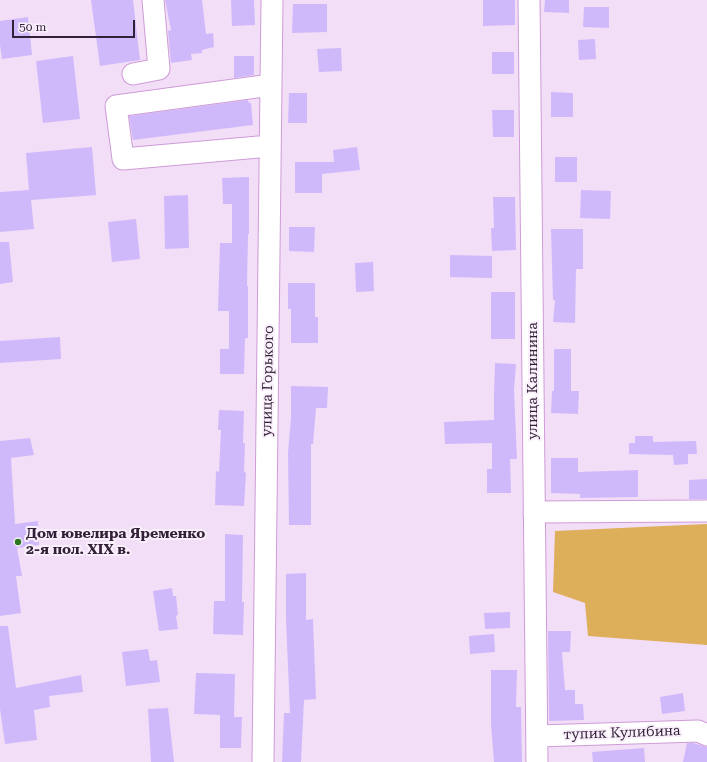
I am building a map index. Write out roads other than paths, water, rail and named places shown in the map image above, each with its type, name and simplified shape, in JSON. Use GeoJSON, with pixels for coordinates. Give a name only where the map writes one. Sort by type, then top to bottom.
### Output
{"type":"FeatureCollection","features":[{"type":"Feature","properties":{"kind":"street"},"geometry":{"type":"LineString","coordinates":[[133,74],[160,68],[153,0]]}},
{"type":"Feature","properties":{"kind":"street","name":"улица Горького"},"geometry":{"type":"LineString","coordinates":[[263,762],[272,0]]}},
{"type":"Feature","properties":{"kind":"street","name":"улица Калинина"},"geometry":{"type":"LineString","coordinates":[[529,0],[537,762]]}},
{"type":"Feature","properties":{"kind":"street"},"geometry":{"type":"LineString","coordinates":[[270,146],[123,159],[116,106],[271,85]]}},
{"type":"Feature","properties":{"kind":"street"},"geometry":{"type":"LineString","coordinates":[[534,512],[707,511]]}},
{"type":"Feature","properties":{"kind":"street","name":"тупик Кулибина"},"geometry":{"type":"LineString","coordinates":[[537,736],[698,731],[707,735]]}},
{"type":"Feature","properties":{"kind":"place","name":"Дом ювелира Яременко 2-я пол. XIX в."},"geometry":{"type":"Point","coordinates":[18,542]}}]}
